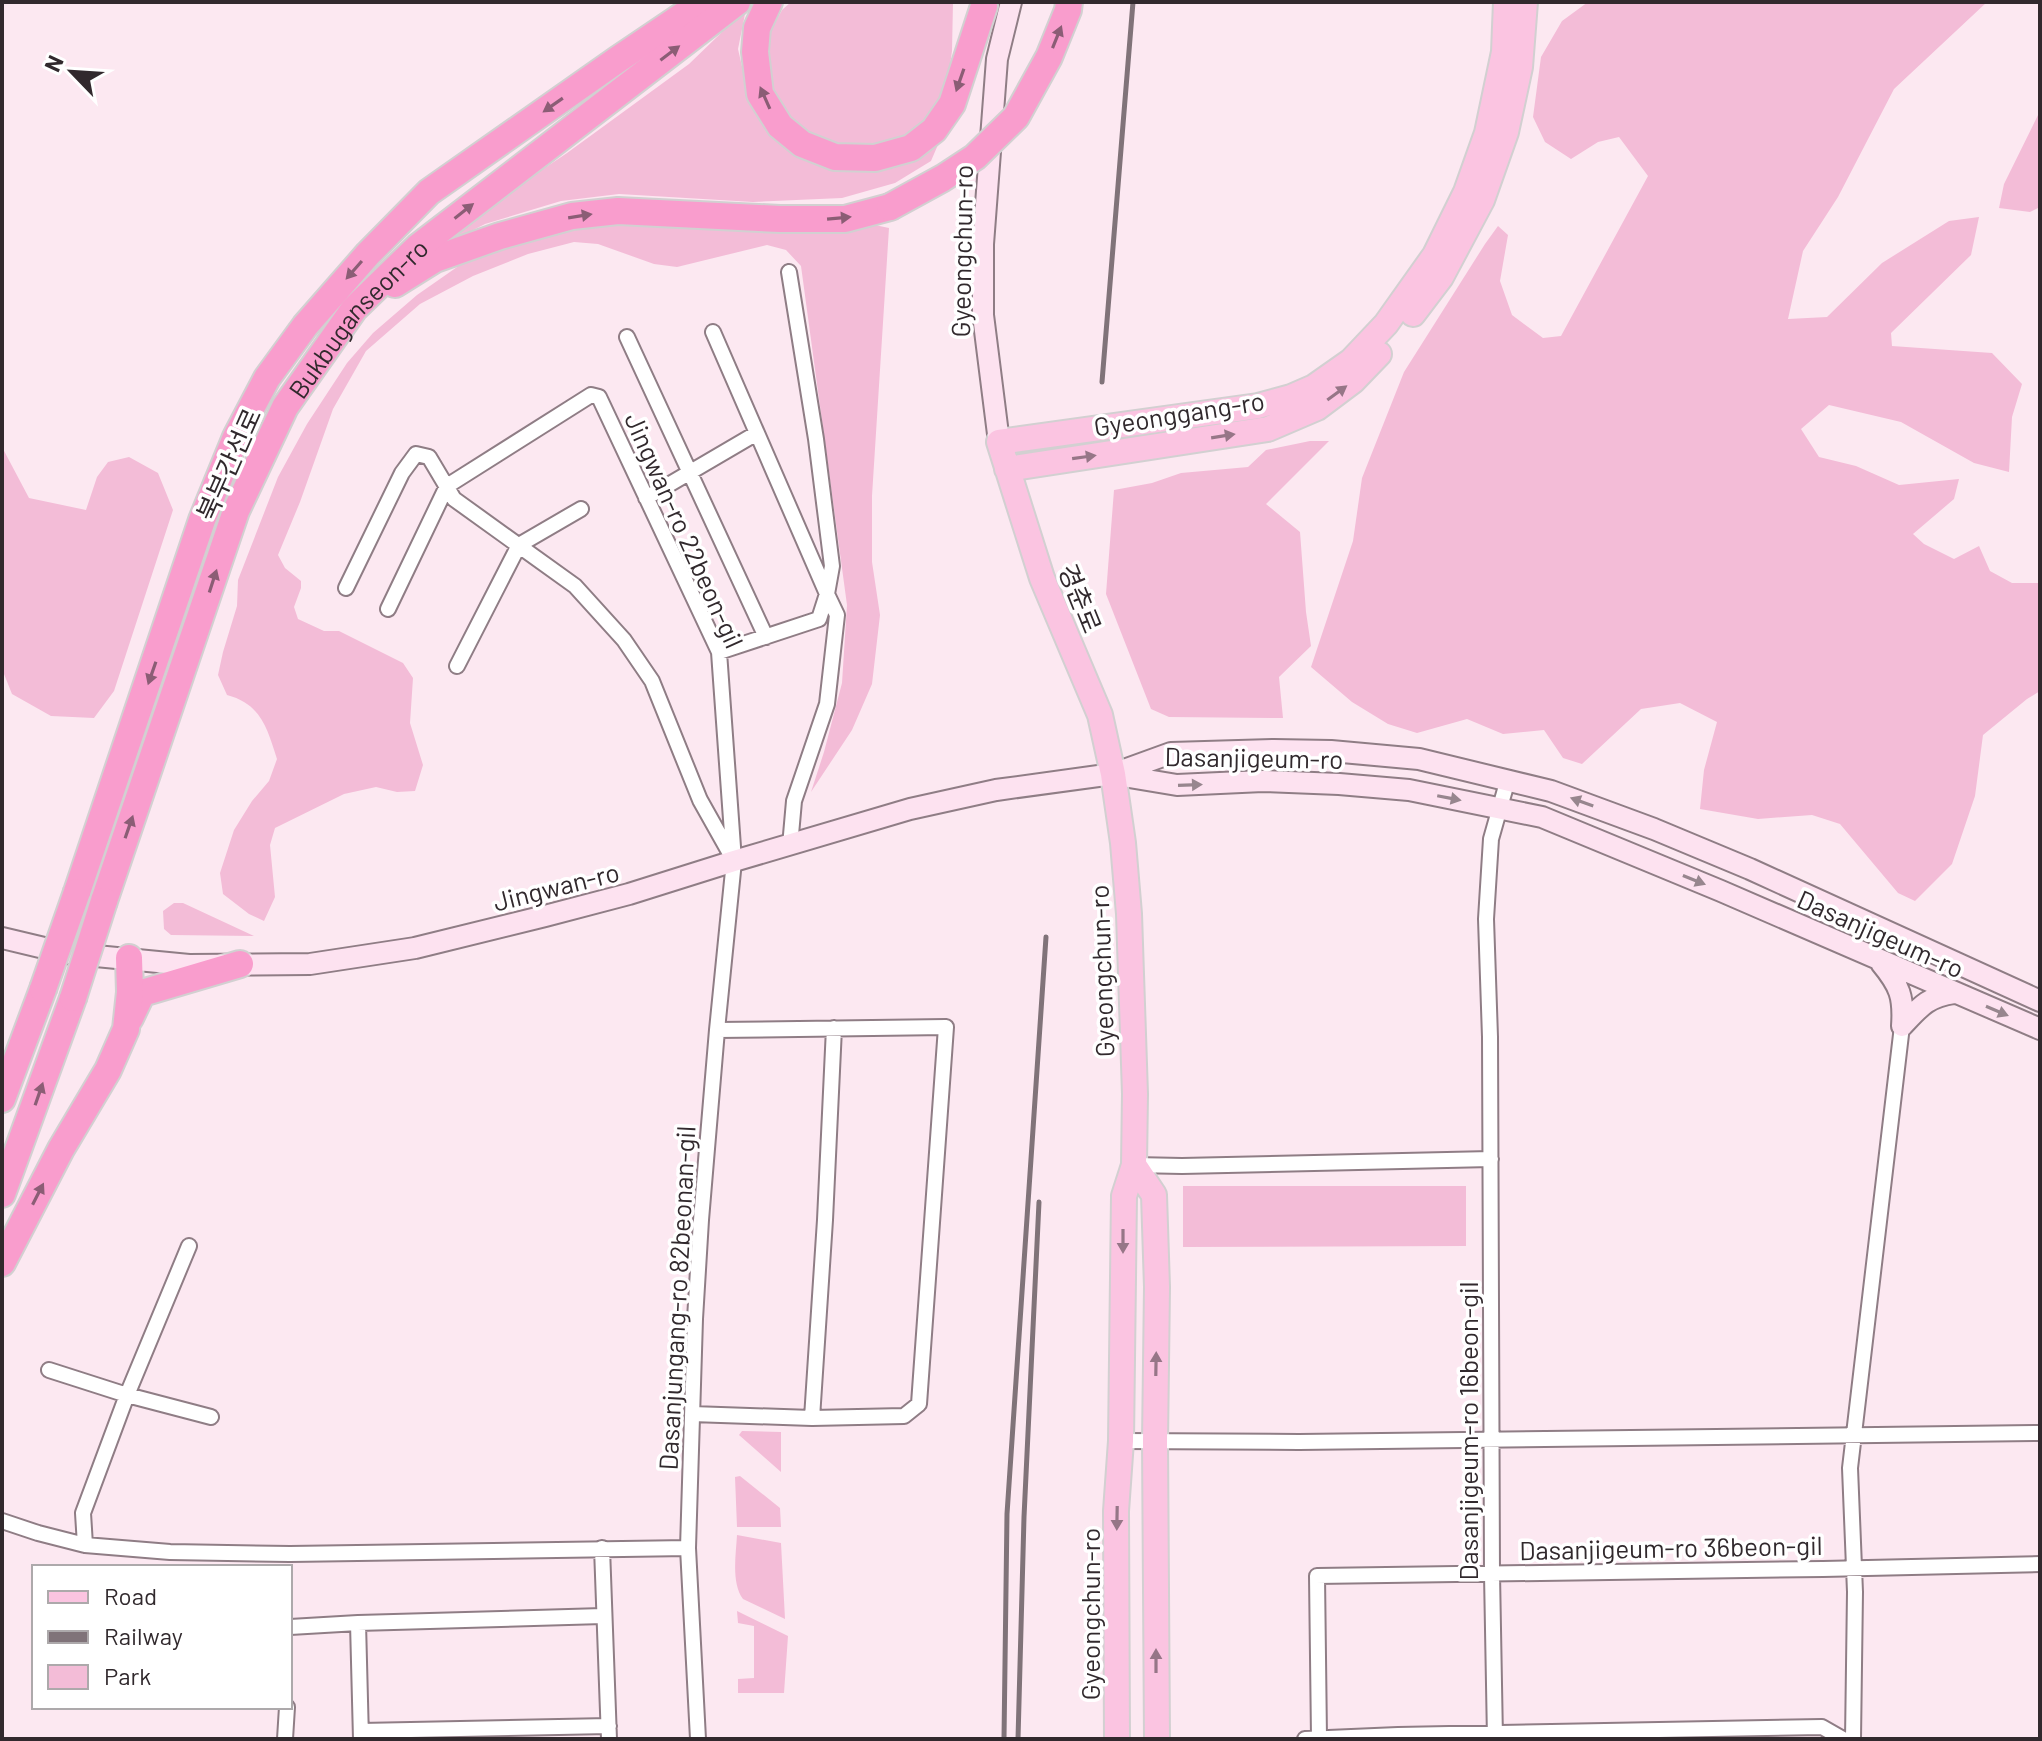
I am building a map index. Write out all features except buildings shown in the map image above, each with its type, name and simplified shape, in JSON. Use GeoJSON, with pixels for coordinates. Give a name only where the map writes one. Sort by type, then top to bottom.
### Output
{"type":"FeatureCollection","features":[{"type":"Feature","properties":{"kind":"highway"},"geometry":{"type":"LineString","coordinates":[[617,60],[671,2]]}},
{"type":"Feature","properties":{"kind":"highway","name":"북부간선로"},"geometry":{"type":"LineString","coordinates":[[2,1099],[77,892],[202,520],[236,437],[267,378],[305,326],[368,254],[429,192],[703,2]]}},
{"type":"Feature","properties":{"kind":"highway","name":"Bukbuganseon-ro"},"geometry":{"type":"LineString","coordinates":[[2,1194],[73,998],[236,511],[285,407],[354,309],[418,247],[737,2]]}},
{"type":"Feature","properties":{"kind":"highway"},"geometry":{"type":"LineString","coordinates":[[769,2],[757,28],[755,52],[760,94],[780,126],[802,144],[835,157],[875,158],[911,148],[934,130],[952,104],[984,4]]}},
{"type":"Feature","properties":{"kind":"highway"},"geometry":{"type":"LineString","coordinates":[[354,309],[435,259],[500,236],[572,216],[618,211],[845,219],[890,207],[975,157],[1016,117],[1049,57],[1069,2]]}},
{"type":"Feature","properties":{"kind":"highway"},"geometry":{"type":"LineString","coordinates":[[126,1029],[130,992],[129,958]]}},
{"type":"Feature","properties":{"kind":"highway"},"geometry":{"type":"LineString","coordinates":[[2,1263],[61,1149],[108,1070],[142,993],[240,964]]}},
{"type":"Feature","properties":{"kind":"main road","name":"Gyeonggang-ro"},"geometry":{"type":"LineString","coordinates":[[999,442],[1258,406],[1314,387],[1351,361],[1386,324],[1435,255],[1466,192],[1487,133],[1500,75],[1506,2]]}},
{"type":"Feature","properties":{"kind":"main road","name":"Gyeonggang-ro"},"geometry":{"type":"LineString","coordinates":[[1007,469],[1268,429],[1317,408],[1353,381],[1400,332],[1441,277],[1482,200],[1506,132],[1518,80],[1525,2]]}},
{"type":"Feature","properties":{"kind":"main road","name":"경춘로"},"geometry":{"type":"LineString","coordinates":[[999,442],[1042,578],[1100,715],[1113,774]]}},
{"type":"Feature","properties":{"kind":"main road","name":"Gyeongchun-ro"},"geometry":{"type":"LineString","coordinates":[[1113,774],[1129,914],[1135,1094],[1134,1165],[1124,1196],[1121,1441],[1116,1511],[1117,1739]]}},
{"type":"Feature","properties":{"kind":"main road"},"geometry":{"type":"LineString","coordinates":[[1134,1165],[1154,1195],[1157,1287],[1157,1739]]}},
{"type":"Feature","properties":{"kind":"street","name":"Gyeongchun-ro"},"geometry":{"type":"LineString","coordinates":[[999,442],[983,315],[983,244],[997,59],[1011,2]]}},
{"type":"Feature","properties":{"kind":"street","name":"Gyeongchun-ro"},"geometry":{"type":"LineString","coordinates":[[984,4],[997,59]]}},
{"type":"Feature","properties":{"kind":"street"},"geometry":{"type":"LineString","coordinates":[[719,652],[819,619],[827,594],[832,566],[816,439],[789,272]]}},
{"type":"Feature","properties":{"kind":"street"},"geometry":{"type":"LineString","coordinates":[[713,332],[837,615],[827,704],[794,801],[790,846]]}},
{"type":"Feature","properties":{"kind":"street"},"geometry":{"type":"LineString","coordinates":[[627,337],[766,637]]}},
{"type":"Feature","properties":{"kind":"street","name":"Jingwan-ro 22beon-gil"},"geometry":{"type":"LineString","coordinates":[[447,486],[591,395],[599,397],[719,652],[734,861]]}},
{"type":"Feature","properties":{"kind":"street"},"geometry":{"type":"LineString","coordinates":[[646,498],[757,433]]}},
{"type":"Feature","properties":{"kind":"street"},"geometry":{"type":"LineString","coordinates":[[346,588],[402,473],[416,454],[429,457],[454,499],[575,586],[624,640],[652,681],[700,800],[734,861]]}},
{"type":"Feature","properties":{"kind":"street"},"geometry":{"type":"LineString","coordinates":[[388,609],[447,486]]}},
{"type":"Feature","properties":{"kind":"street"},"geometry":{"type":"LineString","coordinates":[[457,666],[519,545],[581,509]]}},
{"type":"Feature","properties":{"kind":"street","name":"Dasanjigeum-ro"},"geometry":{"type":"LineString","coordinates":[[1113,774],[1171,753],[1274,750],[1331,751],[1419,759],[1508,779],[1566,796],[1737,863],[2040,1001]]}},
{"type":"Feature","properties":{"kind":"street","name":"Dasanjigeum-ro"},"geometry":{"type":"LineString","coordinates":[[1113,774],[1177,785],[1263,781],[1409,790],[1542,817],[2040,1029]]}},
{"type":"Feature","properties":{"kind":"street","name":"Jingwan-ro"},"geometry":{"type":"LineString","coordinates":[[2,938],[65,953],[189,965],[310,964],[415,948],[615,898],[910,809],[996,790],[1113,774]]}},
{"type":"Feature","properties":{"kind":"street","name":"Dasanjigeum-ro 16beon-gil"},"geometry":{"type":"LineString","coordinates":[[1495,1736],[1490,1037],[1486,919],[1491,839],[1508,779]]}},
{"type":"Feature","properties":{"kind":"street","name":"Dasanjungang-ro 82beonan-gil"},"geometry":{"type":"LineString","coordinates":[[698,1739],[688,1548],[692,1414],[701,1220],[734,861]]}},
{"type":"Feature","properties":{"kind":"street"},"geometry":{"type":"LineString","coordinates":[[1879,960],[1896,981],[1901,993],[1902,1026]]}},
{"type":"Feature","properties":{"kind":"street"},"geometry":{"type":"LineString","coordinates":[[1902,1026],[1921,1005],[1935,996],[1954,993]]}},
{"type":"Feature","properties":{"kind":"street","name":"Dasanjigeum-ro 36beon-gil"},"geometry":{"type":"LineString","coordinates":[[1853,1739],[1854,1568],[1850,1468],[1902,1026]]}},
{"type":"Feature","properties":{"kind":"street"},"geometry":{"type":"LineString","coordinates":[[692,1414],[812,1418],[904,1416],[919,1404],[946,1027],[717,1030]]}},
{"type":"Feature","properties":{"kind":"street"},"geometry":{"type":"LineString","coordinates":[[812,1418],[834,1028]]}},
{"type":"Feature","properties":{"kind":"street"},"geometry":{"type":"LineString","coordinates":[[1134,1165],[1491,1159]]}},
{"type":"Feature","properties":{"kind":"street"},"geometry":{"type":"LineString","coordinates":[[85,1545],[83,1513],[127,1395],[189,1246]]}},
{"type":"Feature","properties":{"kind":"street"},"geometry":{"type":"LineString","coordinates":[[49,1370],[211,1417]]}},
{"type":"Feature","properties":{"kind":"street"},"geometry":{"type":"LineString","coordinates":[[1121,1441],[1299,1442],[2040,1433]]}},
{"type":"Feature","properties":{"kind":"street"},"geometry":{"type":"LineString","coordinates":[[2,1521],[85,1545],[290,1561],[602,1548],[688,1548]]}},
{"type":"Feature","properties":{"kind":"street"},"geometry":{"type":"LineString","coordinates":[[358,1623],[361,1735],[609,1732],[602,1548]]}},
{"type":"Feature","properties":{"kind":"street"},"geometry":{"type":"LineString","coordinates":[[1854,1568],[2040,1564]]}},
{"type":"Feature","properties":{"kind":"street","name":"Dasanjigeum-ro 36beon-gil"},"geometry":{"type":"LineString","coordinates":[[1319,1738],[1317,1576],[1854,1568]]}},
{"type":"Feature","properties":{"kind":"street"},"geometry":{"type":"LineString","coordinates":[[292,1627],[603,1616]]}},
{"type":"Feature","properties":{"kind":"street"},"geometry":{"type":"LineString","coordinates":[[285,1739],[287,1709]]}},
{"type":"Feature","properties":{"kind":"street"},"geometry":{"type":"LineString","coordinates":[[1305,1739],[1822,1727],[1843,1739]]}},
{"type":"Feature","properties":{"kind":"green space"},"geometry":{"type":"Polygon","coordinates":[[[791,2],[953,2],[952,51],[946,95],[908,146],[843,154],[791,128],[772,95],[766,58],[770,33],[782,10],[791,2]]]}},
{"type":"Feature","properties":{"kind":"green space"},"geometry":{"type":"Polygon","coordinates":[[[1588,2],[1987,2],[1894,89],[1838,197],[1803,251],[1788,319],[1827,317],[1882,263],[1949,221],[1979,217],[1971,255],[1891,333],[1892,346],[1992,353],[2022,384],[2012,417],[2009,472],[1974,463],[1901,422],[1829,405],[1801,429],[1819,457],[1856,466],[1899,485],[1959,479],[1954,499],[1913,534],[1924,544],[1954,559],[1979,546],[1990,571],[2012,583],[2040,583],[2040,691],[1983,735],[1975,796],[1952,864],[1915,901],[1898,893],[1840,824],[1812,815],[1758,819],[1700,809],[1704,770],[1717,722],[1680,703],[1641,709],[1582,764],[1563,758],[1544,730],[1503,734],[1467,719],[1417,733],[1388,724],[1352,702],[1311,667],[1353,541],[1362,478],[1404,372],[1485,244],[1498,226],[1508,235],[1500,281],[1512,315],[1543,338],[1561,336],[1648,176],[1619,137],[1598,142],[1571,159],[1545,142],[1533,117],[1541,57],[1562,21],[1588,2]]]}},
{"type":"Feature","properties":{"kind":"green space"},"geometry":{"type":"Polygon","coordinates":[[[746,9],[738,49],[749,97],[772,137],[796,153],[835,168],[943,133],[931,161],[895,183],[842,198],[753,202],[619,194],[561,201],[485,224],[438,248],[512,190],[689,64],[746,9]]]}},
{"type":"Feature","properties":{"kind":"green space"},"geometry":{"type":"Polygon","coordinates":[[[2040,111],[2040,207],[2030,212],[1999,208],[2004,184],[2040,111]]]}},
{"type":"Feature","properties":{"kind":"green space"},"geometry":{"type":"Polygon","coordinates":[[[592,223],[870,224],[889,228],[872,496],[872,562],[880,615],[872,684],[852,730],[811,792],[842,683],[847,605],[801,266],[786,250],[767,245],[677,267],[654,264],[598,244],[574,242],[528,254],[473,276],[420,304],[366,351],[333,409],[278,555],[285,568],[301,581],[294,607],[298,619],[324,631],[339,631],[403,663],[413,678],[410,723],[423,765],[415,791],[397,792],[376,787],[344,794],[275,828],[270,845],[275,897],[264,921],[249,914],[223,894],[220,873],[234,830],[269,781],[277,759],[261,719],[248,704],[227,695],[218,675],[237,606],[238,580],[278,477],[307,424],[347,363],[373,333],[417,295],[470,258],[524,239],[592,223]]]}},
{"type":"Feature","properties":{"kind":"green space"},"geometry":{"type":"Polygon","coordinates":[[[1310,441],[1329,441],[1266,504],[1300,532],[1311,646],[1279,677],[1283,718],[1169,717],[1151,709],[1106,594],[1114,490],[1152,483],[1181,473],[1248,467],[1266,450],[1310,441]]]}},
{"type":"Feature","properties":{"kind":"green space"},"geometry":{"type":"Polygon","coordinates":[[[2,447],[29,498],[86,510],[97,477],[108,462],[129,457],[158,473],[173,510],[114,691],[94,718],[51,716],[12,694],[2,669],[2,447]]]}},
{"type":"Feature","properties":{"kind":"green space"},"geometry":{"type":"Polygon","coordinates":[[[174,903],[183,903],[254,936],[171,935],[164,929],[163,911],[174,903]]]}},
{"type":"Feature","properties":{"kind":"green space"},"geometry":{"type":"Polygon","coordinates":[[[1183,1186],[1466,1186],[1466,1246],[1183,1247],[1183,1186]]]}},
{"type":"Feature","properties":{"kind":"green space"},"geometry":{"type":"Polygon","coordinates":[[[742,1431],[781,1432],[781,1472],[739,1435],[742,1431]]]}},
{"type":"Feature","properties":{"kind":"green space"},"geometry":{"type":"Polygon","coordinates":[[[740,1476],[780,1508],[781,1527],[737,1527],[735,1477],[740,1476]]]}},
{"type":"Feature","properties":{"kind":"green space"},"geometry":{"type":"Polygon","coordinates":[[[737,1535],[781,1543],[785,1619],[743,1599],[739,1592],[735,1559],[737,1535]]]}},
{"type":"Feature","properties":{"kind":"green space"},"geometry":{"type":"Polygon","coordinates":[[[737,1611],[788,1636],[784,1693],[738,1693],[738,1679],[754,1678],[754,1626],[738,1623],[737,1611]]]}},
{"type":"Feature","properties":{"kind":"railway"},"geometry":{"type":"LineString","coordinates":[[1102,382],[1133,2]]}},
{"type":"Feature","properties":{"kind":"railway"},"geometry":{"type":"LineString","coordinates":[[1004,1739],[1007,1514],[1046,937]]}},
{"type":"Feature","properties":{"kind":"railway"},"geometry":{"type":"LineString","coordinates":[[1018,1739],[1024,1517],[1039,1202]]}}]}
